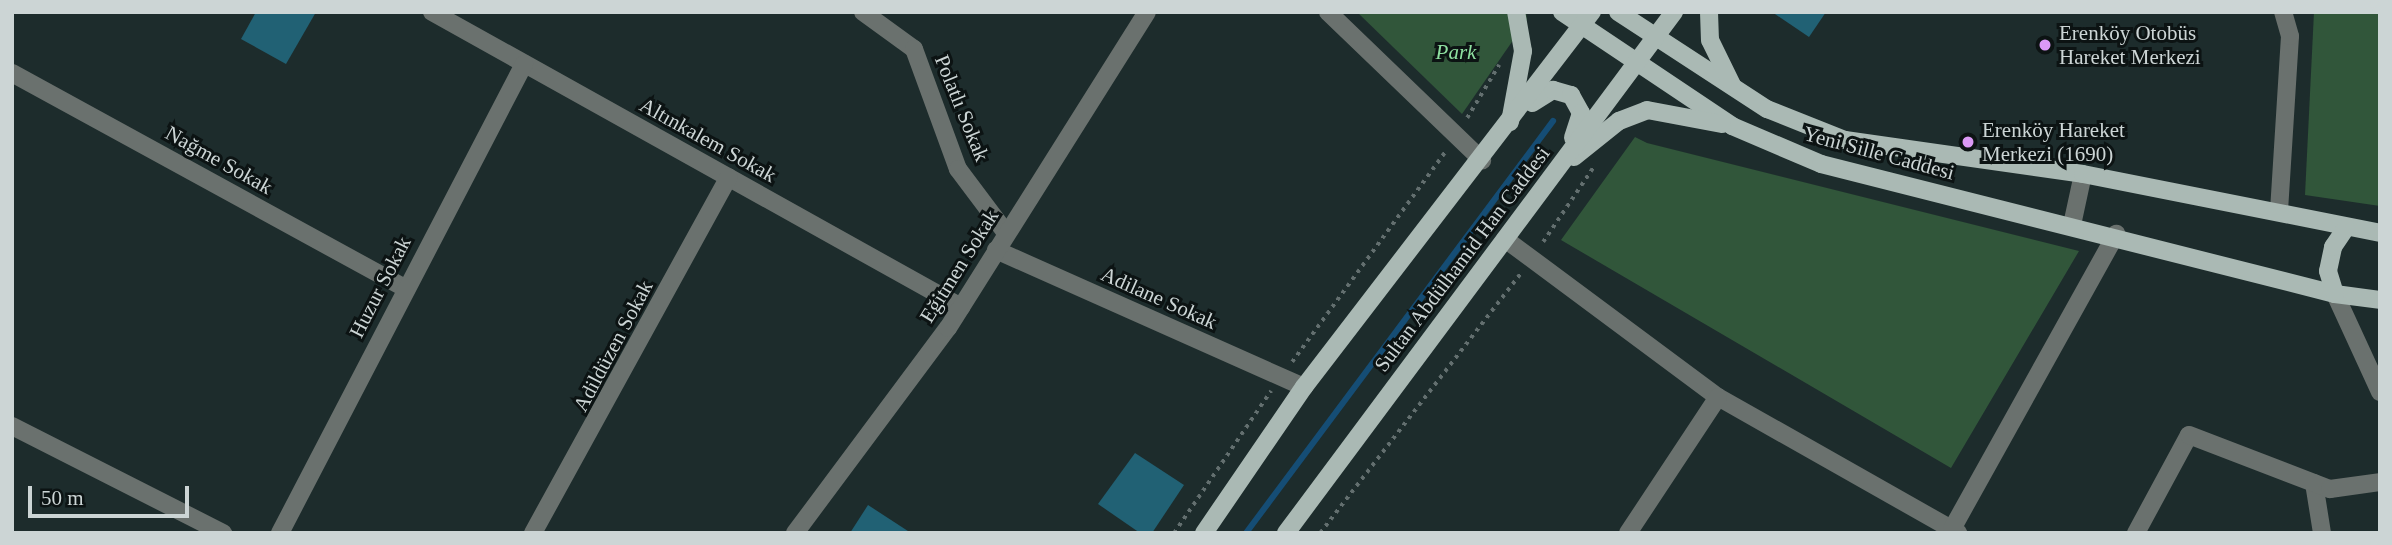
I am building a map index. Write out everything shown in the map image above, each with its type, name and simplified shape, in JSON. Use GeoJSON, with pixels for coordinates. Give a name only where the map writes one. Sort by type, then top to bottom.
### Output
{"type":"FeatureCollection","features":[{"type":"Feature","properties":{"kind":"main road"},"geometry":{"type":"LineString","coordinates":[[1509,128],[1523,51],[1516,12]]}},
{"type":"Feature","properties":{"kind":"main road","name":"Yeni Sille Caddesi"},"geometry":{"type":"LineString","coordinates":[[1562,12],[1587,19],[1636,62],[1732,126],[1821,164],[2116,234],[2335,294],[2380,300]]}},
{"type":"Feature","properties":{"kind":"main road","name":"Yeni Sille Caddesi"},"geometry":{"type":"LineString","coordinates":[[1618,12],[1736,91],[1846,140],[2083,174],[2380,233]]}},
{"type":"Feature","properties":{"kind":"main road","name":"Sultan Abdülhamid Han Caddesi"},"geometry":{"type":"LineString","coordinates":[[1286,533],[1674,12]]}},
{"type":"Feature","properties":{"kind":"main road"},"geometry":{"type":"LineString","coordinates":[[1709,12],[1716,58],[1736,91]]}},
{"type":"Feature","properties":{"kind":"main road","name":"Sultan Abdülhamid Han Caddesi"},"geometry":{"type":"LineString","coordinates":[[1204,533],[1304,387],[1509,128],[1587,19]]}},
{"type":"Feature","properties":{"kind":"main road"},"geometry":{"type":"LineString","coordinates":[[1509,128],[1544,94],[1571,94],[1579,123],[1557,169]]}},
{"type":"Feature","properties":{"kind":"main road"},"geometry":{"type":"LineString","coordinates":[[1557,169],[1619,121],[1647,110],[1732,126]]}},
{"type":"Feature","properties":{"kind":"main road"},"geometry":{"type":"LineString","coordinates":[[2335,294],[2328,271],[2346,228]]}},
{"type":"Feature","properties":{"kind":"street","name":"Altınkalem Sokak"},"geometry":{"type":"LineString","coordinates":[[432,12],[961,307]]}},
{"type":"Feature","properties":{"kind":"street","name":"Polatlı Sokak"},"geometry":{"type":"LineString","coordinates":[[863,12],[914,49],[958,169],[1006,233]]}},
{"type":"Feature","properties":{"kind":"street","name":"Eğitmen Sokak"},"geometry":{"type":"LineString","coordinates":[[795,533],[961,307],[1147,12]]}},
{"type":"Feature","properties":{"kind":"street"},"geometry":{"type":"LineString","coordinates":[[1328,12],[1482,160]]}},
{"type":"Feature","properties":{"kind":"street"},"geometry":{"type":"LineString","coordinates":[[2279,211],[2290,36],[2283,12]]}},
{"type":"Feature","properties":{"kind":"street","name":"Huzur Sokak"},"geometry":{"type":"LineString","coordinates":[[280,533],[404,288],[524,64]]}},
{"type":"Feature","properties":{"kind":"street","name":"Nağme Sokak"},"geometry":{"type":"LineString","coordinates":[[12,73],[404,288]]}},
{"type":"Feature","properties":{"kind":"street"},"geometry":{"type":"LineString","coordinates":[[2073,225],[2083,174]]}},
{"type":"Feature","properties":{"kind":"street","name":"Adildüzen Sokak"},"geometry":{"type":"LineString","coordinates":[[533,533],[729,177]]}},
{"type":"Feature","properties":{"kind":"street"},"geometry":{"type":"LineString","coordinates":[[1505,239],[1718,397],[1955,531],[2116,234]]}},
{"type":"Feature","properties":{"kind":"street","name":"Adilane Sokak"},"geometry":{"type":"LineString","coordinates":[[996,250],[1304,387]]}},
{"type":"Feature","properties":{"kind":"street"},"geometry":{"type":"LineString","coordinates":[[2335,294],[2380,390]]}},
{"type":"Feature","properties":{"kind":"street"},"geometry":{"type":"LineString","coordinates":[[1628,533],[1718,397]]}},
{"type":"Feature","properties":{"kind":"street"},"geometry":{"type":"LineString","coordinates":[[12,426],[223,533]]}},
{"type":"Feature","properties":{"kind":"street"},"geometry":{"type":"LineString","coordinates":[[2136,533],[2189,435],[2330,489],[2380,482]]}},
{"type":"Feature","properties":{"kind":"street"},"geometry":{"type":"LineString","coordinates":[[2314,483],[2322,533]]}},
{"type":"Feature","properties":{"kind":"path"},"geometry":{"type":"LineString","coordinates":[[1174,533],[1281,377],[1457,135],[1502,61]]}},
{"type":"Feature","properties":{"kind":"green space","name":"Park"},"geometry":{"type":"Polygon","coordinates":[[[1357,12],[1526,12],[1527,20],[1462,114],[1357,12]]]}},
{"type":"Feature","properties":{"kind":"green space"},"geometry":{"type":"Polygon","coordinates":[[[2314,12],[2380,12],[2380,206],[2305,195],[2314,12]]]}},
{"type":"Feature","properties":{"kind":"green space"},"geometry":{"type":"Polygon","coordinates":[[[1635,137],[1647,143],[2079,251],[1951,468],[1561,240],[1635,137]]]}},
{"type":"Feature","properties":{"kind":"building"},"geometry":{"type":"Polygon","coordinates":[[[256,12],[316,12],[286,64],[241,39],[256,12]]]}},
{"type":"Feature","properties":{"kind":"building"},"geometry":{"type":"Polygon","coordinates":[[[1772,12],[1826,12],[1809,37],[1772,12]]]}},
{"type":"Feature","properties":{"kind":"building"},"geometry":{"type":"Polygon","coordinates":[[[1135,453],[1184,485],[1152,533],[1140,533],[1098,504],[1135,453]]]}},
{"type":"Feature","properties":{"kind":"building"},"geometry":{"type":"Polygon","coordinates":[[[868,505],[911,533],[850,533],[868,505]]]}},
{"type":"Feature","properties":{"kind":"waterway"},"geometry":{"type":"LineString","coordinates":[[1246,533],[1553,121]]}},
{"type":"Feature","properties":{"kind":"place","name":"Erenköy Otobüs Hareket Merkezi"},"geometry":{"type":"Point","coordinates":[2045,45]}},
{"type":"Feature","properties":{"kind":"place","name":"Erenköy Hareket Merkezi (1690)"},"geometry":{"type":"Point","coordinates":[1968,142]}}]}
